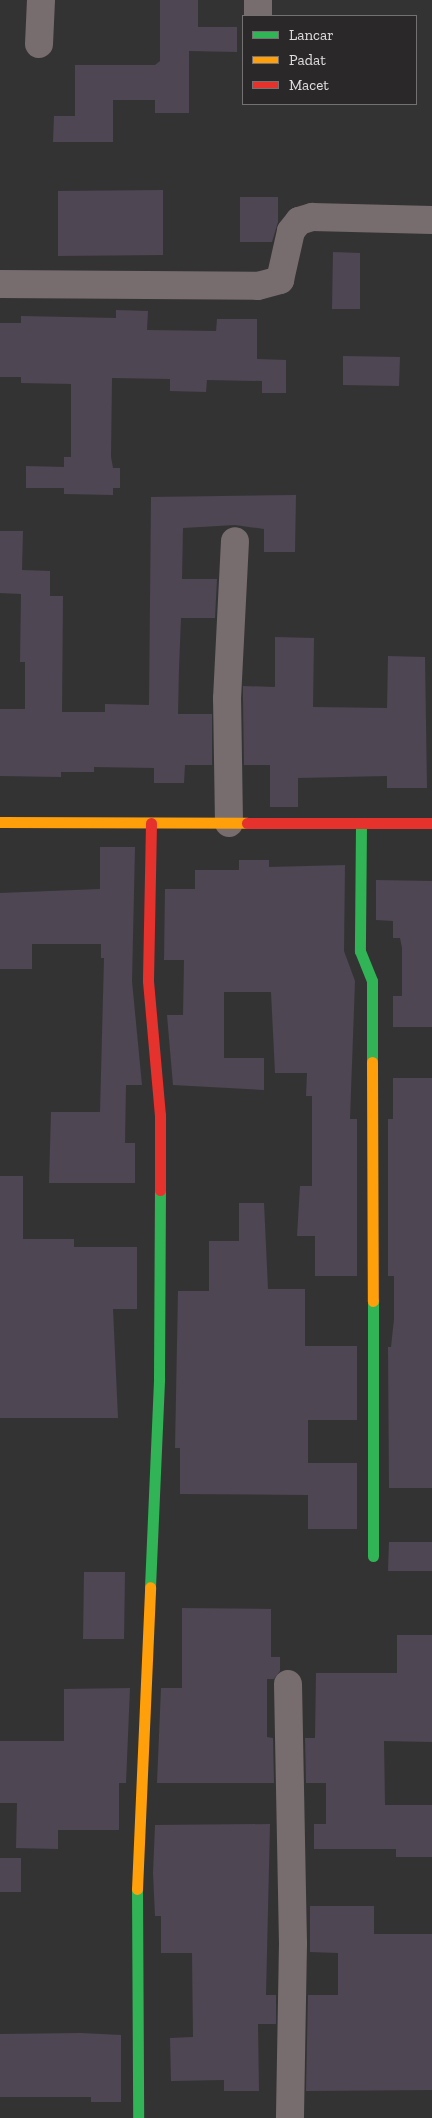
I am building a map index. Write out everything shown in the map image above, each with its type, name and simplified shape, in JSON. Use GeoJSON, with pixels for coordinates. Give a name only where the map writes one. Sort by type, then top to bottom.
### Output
{"type":"FeatureCollection","features":[{"type":"Feature","properties":{"kind":"street"},"geometry":{"type":"LineString","coordinates":[[39,44],[41,0]]}},
{"type":"Feature","properties":{"kind":"street"},"geometry":{"type":"LineString","coordinates":[[258,0],[258,15]]}},
{"type":"Feature","properties":{"kind":"street"},"geometry":{"type":"LineString","coordinates":[[0,284],[258,286],[280,280],[291,231],[299,221],[312,217],[432,220]]}},
{"type":"Feature","properties":{"kind":"street"},"geometry":{"type":"LineString","coordinates":[[229,823],[227,699],[235,541]]}},
{"type":"Feature","properties":{"kind":"street"},"geometry":{"type":"LineString","coordinates":[[0,822],[432,823]]}},
{"type":"Feature","properties":{"kind":"street"},"geometry":{"type":"LineString","coordinates":[[138,2118],[135,1931],[159,1378],[160,1115],[148,981],[151,823]]}},
{"type":"Feature","properties":{"kind":"street"},"geometry":{"type":"LineString","coordinates":[[361,824],[360,951],[372,981],[374,1556]]}},
{"type":"Feature","properties":{"kind":"street"},"geometry":{"type":"LineString","coordinates":[[288,1684],[293,1943],[290,2118]]}},
{"type":"Feature","properties":{"kind":"building"},"geometry":{"type":"Polygon","coordinates":[[[160,0],[198,0],[198,27],[237,27],[237,52],[189,51],[189,113],[155,113],[155,100],[113,100],[113,142],[53,142],[54,116],[75,116],[75,65],[155,65],[160,61],[160,0]]]}},
{"type":"Feature","properties":{"kind":"building"},"geometry":{"type":"Polygon","coordinates":[[[163,190],[163,255],[58,256],[58,191],[163,190]]]}},
{"type":"Feature","properties":{"kind":"building"},"geometry":{"type":"Polygon","coordinates":[[[240,197],[278,197],[278,222],[272,242],[240,242],[240,197]]]}},
{"type":"Feature","properties":{"kind":"building"},"geometry":{"type":"Polygon","coordinates":[[[333,252],[360,253],[360,309],[332,309],[333,252]]]}},
{"type":"Feature","properties":{"kind":"building"},"geometry":{"type":"Polygon","coordinates":[[[116,310],[148,311],[147,330],[216,331],[217,319],[257,319],[257,359],[286,360],[286,393],[262,393],[262,381],[207,380],[206,392],[170,391],[170,379],[112,378],[111,457],[113,468],[120,468],[120,488],[113,488],[113,495],[64,494],[64,488],[26,488],[26,466],[64,467],[64,457],[71,457],[71,384],[21,383],[21,377],[0,377],[0,323],[21,323],[21,316],[116,318],[116,310]]]}},
{"type":"Feature","properties":{"kind":"building"},"geometry":{"type":"Polygon","coordinates":[[[343,356],[400,357],[399,386],[343,385],[343,356]]]}},
{"type":"Feature","properties":{"kind":"building"},"geometry":{"type":"Polygon","coordinates":[[[296,495],[295,552],[264,552],[264,529],[235,525],[183,528],[182,579],[217,579],[215,618],[181,618],[178,714],[212,714],[212,765],[185,765],[184,783],[154,783],[154,768],[94,767],[94,772],[61,772],[61,777],[0,776],[0,709],[25,709],[25,662],[20,662],[21,594],[0,593],[0,531],[23,531],[22,570],[50,571],[50,596],[63,596],[62,712],[105,712],[105,704],[149,705],[151,497],[296,495]]]}},
{"type":"Feature","properties":{"kind":"building"},"geometry":{"type":"Polygon","coordinates":[[[275,637],[314,638],[313,707],[387,708],[388,656],[425,657],[427,788],[387,788],[387,776],[298,778],[298,807],[270,807],[270,765],[244,765],[243,686],[275,687],[275,637]]]}},
{"type":"Feature","properties":{"kind":"building"},"geometry":{"type":"Polygon","coordinates":[[[100,847],[135,847],[132,981],[142,1085],[126,1085],[125,1143],[135,1143],[135,1183],[49,1183],[51,1112],[100,1112],[104,958],[101,958],[101,944],[32,944],[32,969],[0,969],[0,893],[100,889],[100,847]]]}},
{"type":"Feature","properties":{"kind":"building"},"geometry":{"type":"Polygon","coordinates":[[[239,860],[269,860],[269,867],[345,865],[344,951],[355,981],[350,1119],[357,1119],[357,1276],[315,1276],[315,1236],[297,1236],[300,1186],[312,1186],[312,1096],[306,1096],[307,1073],[275,1073],[271,992],[224,992],[224,1058],[264,1058],[264,1090],[173,1085],[167,1015],[183,1015],[184,960],[164,960],[165,889],[195,889],[195,870],[239,870],[239,860]]]}},
{"type":"Feature","properties":{"kind":"building"},"geometry":{"type":"Polygon","coordinates":[[[376,880],[432,881],[432,1027],[393,1027],[393,996],[402,996],[402,948],[400,938],[393,938],[393,921],[376,920],[376,880]]]}},
{"type":"Feature","properties":{"kind":"building"},"geometry":{"type":"Polygon","coordinates":[[[393,1078],[432,1078],[432,1488],[389,1488],[388,1347],[391,1347],[394,1319],[394,1276],[388,1276],[388,1119],[393,1119],[393,1078]]]}},
{"type":"Feature","properties":{"kind":"building"},"geometry":{"type":"Polygon","coordinates":[[[0,1176],[23,1176],[23,1239],[74,1239],[74,1247],[137,1247],[137,1309],[113,1309],[118,1418],[0,1418],[0,1176]]]}},
{"type":"Feature","properties":{"kind":"building"},"geometry":{"type":"Polygon","coordinates":[[[239,1203],[264,1203],[268,1289],[305,1289],[305,1346],[357,1346],[357,1420],[308,1420],[308,1463],[357,1463],[357,1529],[308,1529],[308,1495],[180,1494],[180,1448],[175,1448],[178,1291],[209,1291],[209,1241],[239,1241],[239,1203]]]}},
{"type":"Feature","properties":{"kind":"building"},"geometry":{"type":"Polygon","coordinates":[[[389,1542],[432,1542],[432,1571],[388,1571],[389,1542]]]}},
{"type":"Feature","properties":{"kind":"building"},"geometry":{"type":"Polygon","coordinates":[[[84,1572],[125,1572],[124,1639],[83,1639],[84,1572]]]}},
{"type":"Feature","properties":{"kind":"building"},"geometry":{"type":"Polygon","coordinates":[[[182,1608],[271,1609],[271,1657],[280,1657],[280,1671],[274,1679],[267,1679],[267,1737],[273,1738],[274,1783],[157,1783],[161,1688],[182,1688],[182,1608]]]}},
{"type":"Feature","properties":{"kind":"building"},"geometry":{"type":"Polygon","coordinates":[[[397,1635],[432,1635],[432,1742],[384,1741],[385,1805],[432,1805],[432,1857],[396,1857],[396,1849],[314,1849],[314,1824],[326,1824],[326,1783],[306,1783],[305,1738],[315,1738],[316,1673],[397,1673],[397,1635]]]}},
{"type":"Feature","properties":{"kind":"building"},"geometry":{"type":"Polygon","coordinates":[[[130,1688],[126,1783],[119,1783],[119,1830],[58,1830],[58,1849],[16,1848],[17,1803],[0,1803],[0,1741],[64,1741],[64,1689],[130,1688]]]}},
{"type":"Feature","properties":{"kind":"building"},"geometry":{"type":"Polygon","coordinates":[[[270,1824],[266,1995],[276,1995],[276,2024],[258,2024],[259,2091],[224,2091],[224,2080],[171,2081],[170,2038],[193,2037],[192,1953],[161,1953],[161,1916],[155,1916],[153,1873],[155,1825],[270,1824]]]}},
{"type":"Feature","properties":{"kind":"building"},"geometry":{"type":"Polygon","coordinates":[[[0,1858],[21,1858],[21,1892],[0,1892],[0,1858]]]}},
{"type":"Feature","properties":{"kind":"building"},"geometry":{"type":"Polygon","coordinates":[[[310,1906],[374,1906],[374,1934],[432,1934],[432,2090],[306,2091],[308,1995],[338,1995],[338,1953],[310,1952],[310,1906]]]}},
{"type":"Feature","properties":{"kind":"building"},"geometry":{"type":"Polygon","coordinates":[[[81,2033],[121,2035],[121,2102],[91,2102],[91,2097],[0,2097],[0,2034],[81,2033]]]}},
{"type":"Feature","properties":{"kind":"traffic: fast"},"geometry":{"type":"LineString","coordinates":[[361,824],[360,951],[372,981],[372,1062]]}},
{"type":"Feature","properties":{"kind":"traffic: fast"},"geometry":{"type":"LineString","coordinates":[[150,1587],[159,1378],[160,1190]]}},
{"type":"Feature","properties":{"kind":"traffic: fast"},"geometry":{"type":"LineString","coordinates":[[373,1301],[373,1556]]}},
{"type":"Feature","properties":{"kind":"traffic: fast"},"geometry":{"type":"LineString","coordinates":[[137,1889],[138,2118]]}},
{"type":"Feature","properties":{"kind":"traffic: slow"},"geometry":{"type":"LineString","coordinates":[[0,822],[247,823]]}},
{"type":"Feature","properties":{"kind":"traffic: slow"},"geometry":{"type":"LineString","coordinates":[[372,1062],[373,1301]]}},
{"type":"Feature","properties":{"kind":"traffic: slow"},"geometry":{"type":"LineString","coordinates":[[137,1889],[150,1587]]}},
{"type":"Feature","properties":{"kind":"traffic: jam"},"geometry":{"type":"LineString","coordinates":[[151,823],[148,981],[160,1115],[160,1190]]}},
{"type":"Feature","properties":{"kind":"traffic: jam"},"geometry":{"type":"LineString","coordinates":[[247,823],[432,823]]}}]}
